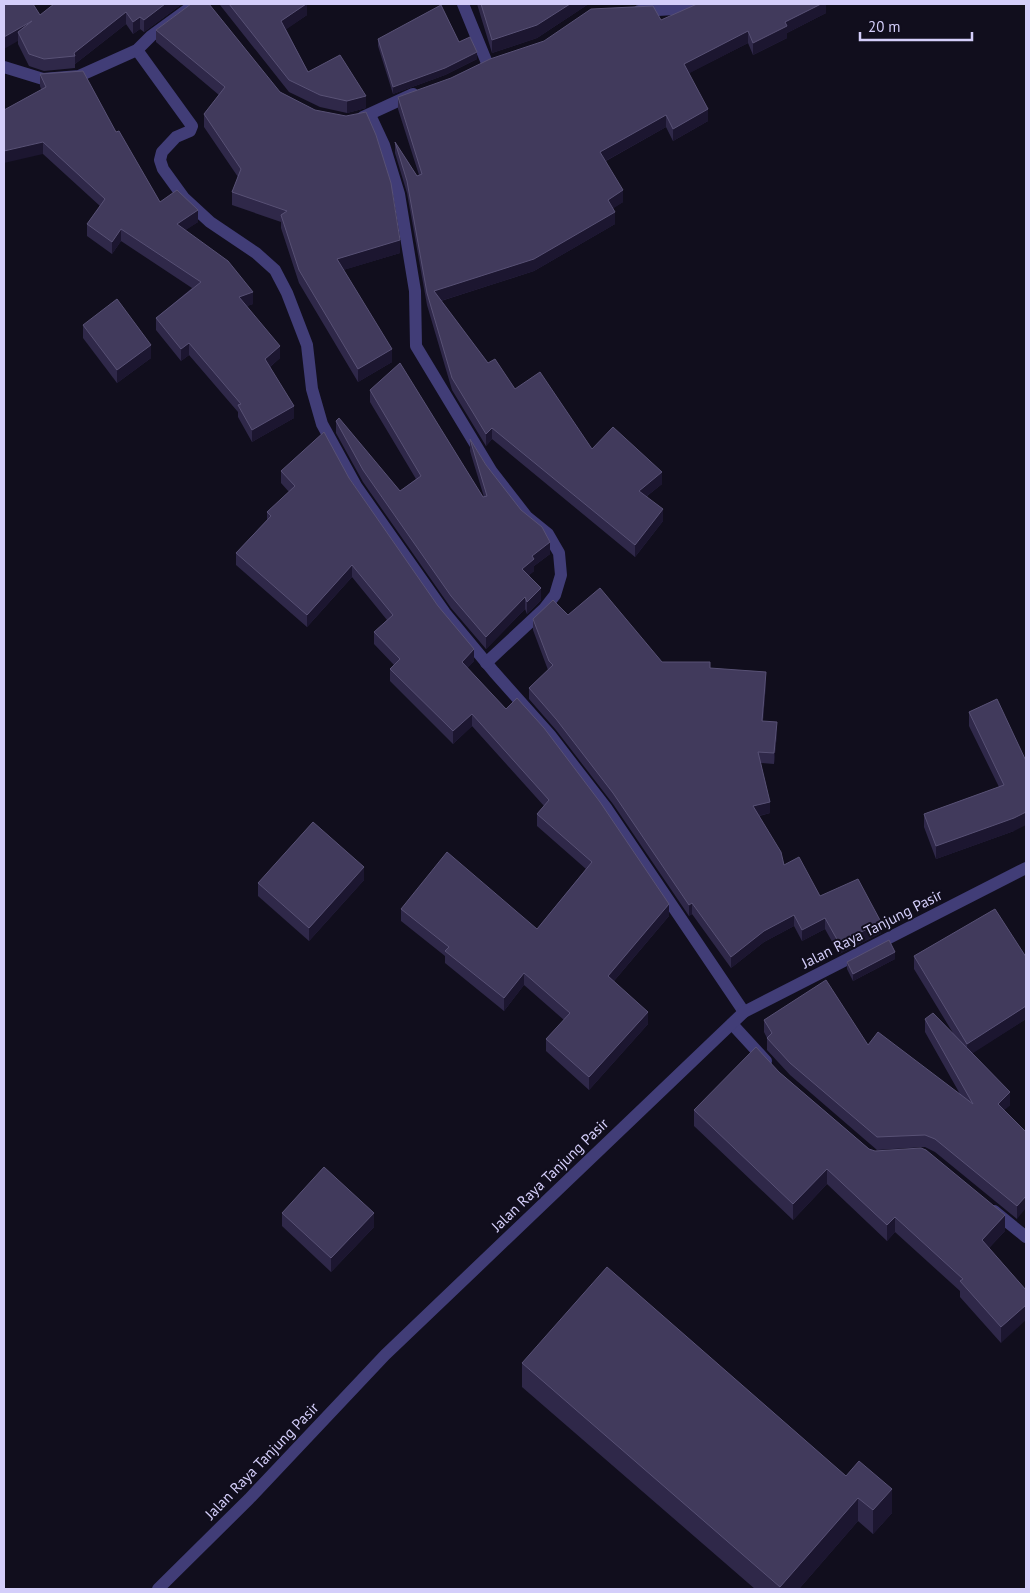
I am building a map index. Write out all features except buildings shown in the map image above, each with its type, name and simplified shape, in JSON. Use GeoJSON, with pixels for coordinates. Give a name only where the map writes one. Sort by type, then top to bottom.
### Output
{"type":"FeatureCollection","features":[{"type":"Feature","properties":{"kind":"street"},"geometry":{"type":"LineString","coordinates":[[463,4],[487,63]]}},
{"type":"Feature","properties":{"kind":"street"},"geometry":{"type":"LineString","coordinates":[[4,66],[44,79],[78,76],[137,50],[150,36],[198,5]]}},
{"type":"Feature","properties":{"kind":"street"},"geometry":{"type":"LineString","coordinates":[[622,11],[694,5]]}},
{"type":"Feature","properties":{"kind":"street"},"geometry":{"type":"LineString","coordinates":[[137,50],[192,126],[190,131],[176,137],[162,152],[160,160],[162,169],[184,198],[210,222],[256,253],[274,270],[287,293],[307,345],[312,389],[322,424],[356,486],[444,613],[550,735],[607,809],[744,1012]]}},
{"type":"Feature","properties":{"kind":"street"},"geometry":{"type":"LineString","coordinates":[[347,121],[370,115],[394,102],[421,92]]}},
{"type":"Feature","properties":{"kind":"street"},"geometry":{"type":"LineString","coordinates":[[370,115],[384,145],[399,194],[415,291],[416,346],[492,472],[527,517],[548,534],[558,553],[561,575],[555,594],[544,609],[486,663]]}},
{"type":"Feature","properties":{"kind":"street","name":"Jalan Raya Tanjung Pasir"},"geometry":{"type":"LineString","coordinates":[[158,1589],[249,1499],[386,1356],[744,1012],[1026,868]]}},
{"type":"Feature","properties":{"kind":"street"},"geometry":{"type":"LineString","coordinates":[[732,1024],[777,1074]]}},
{"type":"Feature","properties":{"kind":"street"},"geometry":{"type":"LineString","coordinates":[[983,1202],[1026,1237]]}}]}
